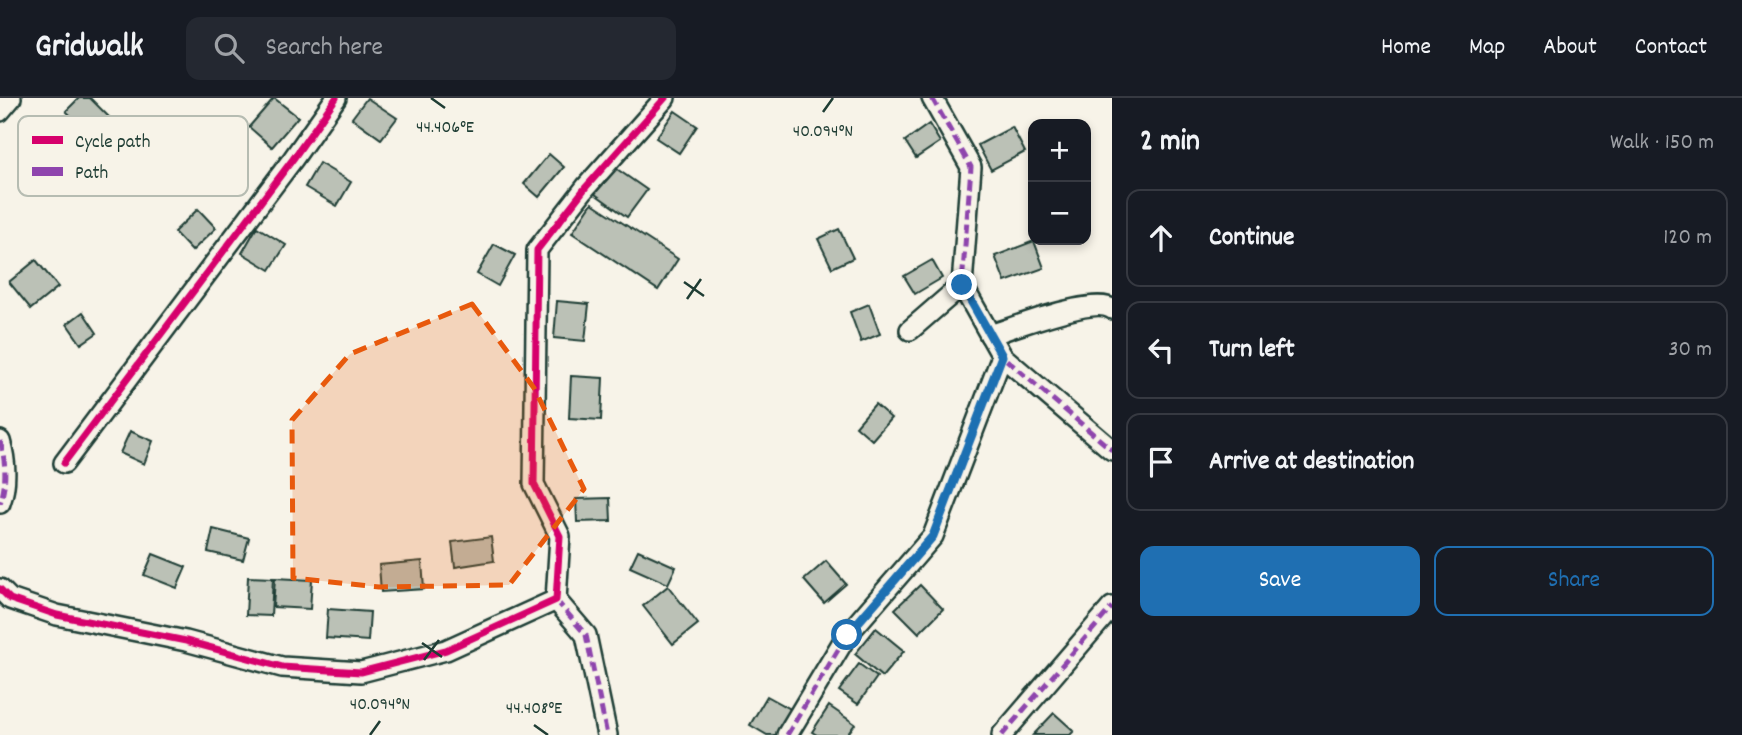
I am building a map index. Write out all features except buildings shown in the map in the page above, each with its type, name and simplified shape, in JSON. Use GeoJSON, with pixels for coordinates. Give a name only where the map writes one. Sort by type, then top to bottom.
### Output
{"type":"FeatureCollection","features":[{"type":"Feature","properties":{"kind":"street"},"geometry":{"type":"LineString","coordinates":[[0,111],[11,98]]}},
{"type":"Feature","properties":{"kind":"street"},"geometry":{"type":"LineString","coordinates":[[64,463],[336,98]]}},
{"type":"Feature","properties":{"kind":"street"},"geometry":{"type":"LineString","coordinates":[[607,735],[586,635],[556,600],[560,536],[534,484],[537,250],[586,187],[665,98]]}},
{"type":"Feature","properties":{"kind":"street"},"geometry":{"type":"LineString","coordinates":[[932,98],[971,167],[962,285],[1002,356],[1112,450]]}},
{"type":"Feature","properties":{"kind":"street"},"geometry":{"type":"LineString","coordinates":[[910,330],[962,285]]}},
{"type":"Feature","properties":{"kind":"street"},"geometry":{"type":"LineString","coordinates":[[990,335],[1084,306],[1107,305],[1112,309]]}},
{"type":"Feature","properties":{"kind":"street"},"geometry":{"type":"LineString","coordinates":[[787,735],[847,635],[933,536],[1002,356]]}},
{"type":"Feature","properties":{"kind":"street"},"geometry":{"type":"LineString","coordinates":[[0,441],[5,457],[0,503]]}},
{"type":"Feature","properties":{"kind":"street"},"geometry":{"type":"LineString","coordinates":[[0,589],[10,599],[57,615],[186,642],[282,667],[361,672],[446,650],[556,600]]}},
{"type":"Feature","properties":{"kind":"street"},"geometry":{"type":"LineString","coordinates":[[1002,735],[1112,607]]}},
{"type":"Feature","properties":{"kind":"highlighted area"},"geometry":{"type":"Polygon","coordinates":[[[472,304],[534,388],[584,489],[509,585],[379,587],[293,578],[292,420],[350,354],[472,304]]]}},
{"type":"Feature","properties":{"kind":"marked path"},"geometry":{"type":"LineString","coordinates":[[932,98],[971,167],[962,285],[1002,356],[1112,450]]}},
{"type":"Feature","properties":{"kind":"marked path"},"geometry":{"type":"LineString","coordinates":[[787,735],[847,635],[933,536],[1002,356]]}},
{"type":"Feature","properties":{"kind":"marked path"},"geometry":{"type":"LineString","coordinates":[[0,441],[5,472],[0,503]]}},
{"type":"Feature","properties":{"kind":"marked path"},"geometry":{"type":"LineString","coordinates":[[556,600],[586,635],[607,735]]}},
{"type":"Feature","properties":{"kind":"marked path"},"geometry":{"type":"LineString","coordinates":[[1002,735],[1112,607]]}},
{"type":"Feature","properties":{"kind":"cycle path"},"geometry":{"type":"LineString","coordinates":[[64,463],[336,98]]}},
{"type":"Feature","properties":{"kind":"cycle path"},"geometry":{"type":"LineString","coordinates":[[0,589],[10,599],[57,615],[186,641],[282,667],[361,672],[446,650],[556,600],[560,536],[534,484],[537,250],[586,187],[665,98]]}},
{"type":"Feature","properties":{"kind":"route"},"geometry":{"type":"LineString","coordinates":[[847,635],[933,536],[1002,356],[962,285]]}}]}
